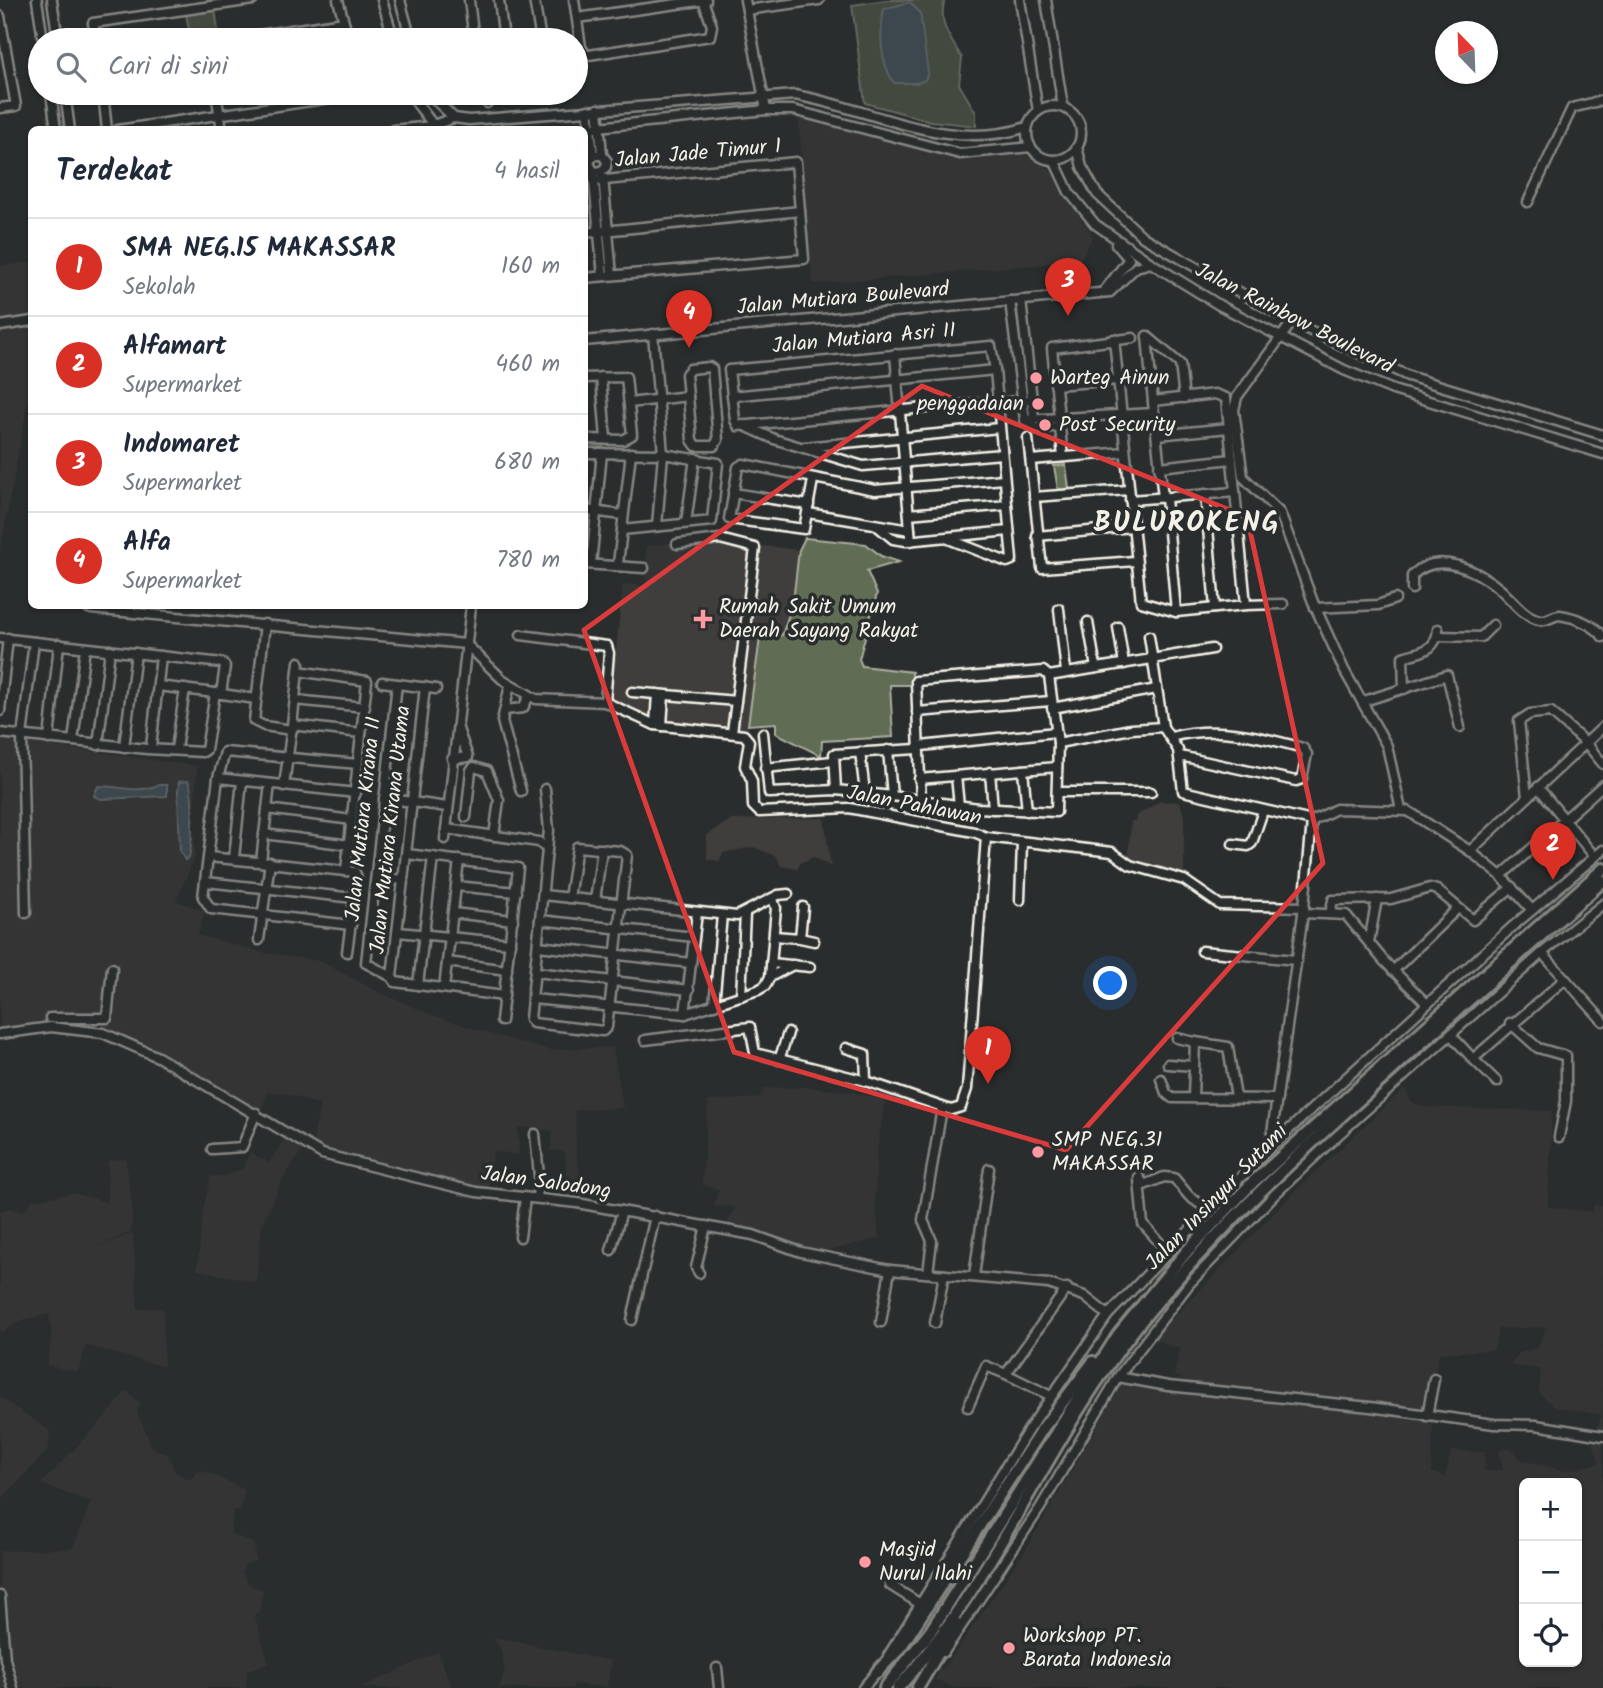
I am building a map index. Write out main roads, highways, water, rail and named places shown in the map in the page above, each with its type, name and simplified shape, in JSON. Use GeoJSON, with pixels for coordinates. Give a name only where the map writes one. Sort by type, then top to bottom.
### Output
{"type":"FeatureCollection","features":[{"type":"Feature","properties":{"kind":"highway","name":"Jalan Insinyur Sutami"},"geometry":{"type":"LineString","coordinates":[[898,1688],[904,1674],[1118,1335],[1187,1251],[1253,1182],[1603,869]]}},
{"type":"Feature","properties":{"kind":"highway","name":"Jalan Insinyur Sutami"},"geometry":{"type":"LineString","coordinates":[[886,1688],[904,1674],[936,1640],[999,1544],[1086,1398],[1135,1328],[1216,1234],[1294,1157],[1603,881]]}},
{"type":"Feature","properties":{"kind":"highway"},"geometry":{"type":"LineString","coordinates":[[877,1672],[900,1648],[1073,1384],[1118,1335]]}},
{"type":"Feature","properties":{"kind":"highway"},"geometry":{"type":"LineString","coordinates":[[918,1687],[999,1544]]}},
{"type":"Feature","properties":{"kind":"water"},"geometry":{"type":"Polygon","coordinates":[[[910,2],[920,13],[928,73],[925,80],[917,83],[894,83],[886,66],[882,47],[884,9],[910,2]]]}},
{"type":"Feature","properties":{"kind":"water"},"geometry":{"type":"Polygon","coordinates":[[[188,781],[192,795],[192,830],[189,857],[185,860],[180,852],[178,792],[179,782],[188,781]]]}},
{"type":"Feature","properties":{"kind":"water"},"geometry":{"type":"Polygon","coordinates":[[[167,785],[167,796],[100,799],[94,796],[98,786],[136,789],[167,785]]]}},
{"type":"Feature","properties":{"kind":"place","name":"Indomaret"},"geometry":{"type":"Point","coordinates":[1068,316]}},
{"type":"Feature","properties":{"kind":"place","name":"Alfa"},"geometry":{"type":"Point","coordinates":[689,348]}},
{"type":"Feature","properties":{"kind":"place","name":"Warteg Ainun"},"geometry":{"type":"Point","coordinates":[1036,378]}},
{"type":"Feature","properties":{"kind":"place","name":"penggadaian"},"geometry":{"type":"Point","coordinates":[1038,404]}},
{"type":"Feature","properties":{"kind":"place","name":"Post Security"},"geometry":{"type":"Point","coordinates":[1045,425]}},
{"type":"Feature","properties":{"kind":"place","name":"Rumah Sakit Umum Daerah Sayang Rakyat"},"geometry":{"type":"Point","coordinates":[703,619]}},
{"type":"Feature","properties":{"kind":"place","name":"Alfamart"},"geometry":{"type":"Point","coordinates":[1553,880]}},
{"type":"Feature","properties":{"kind":"place","name":"SMA NEG.15 MAKASSAR"},"geometry":{"type":"Point","coordinates":[988,1084]}},
{"type":"Feature","properties":{"kind":"place","name":"SMP NEG.31 MAKASSAR"},"geometry":{"type":"Point","coordinates":[1038,1152]}},
{"type":"Feature","properties":{"kind":"place","name":"Masjid Nurul Ilahi"},"geometry":{"type":"Point","coordinates":[865,1562]}},
{"type":"Feature","properties":{"kind":"place","name":"Workshop PT. Barata Indonesia"},"geometry":{"type":"Point","coordinates":[1009,1648]}},
{"type":"Feature","properties":{"kind":"district","name":"BULUROKENG"},"geometry":{"type":"Point","coordinates":[1187,523]}}]}
